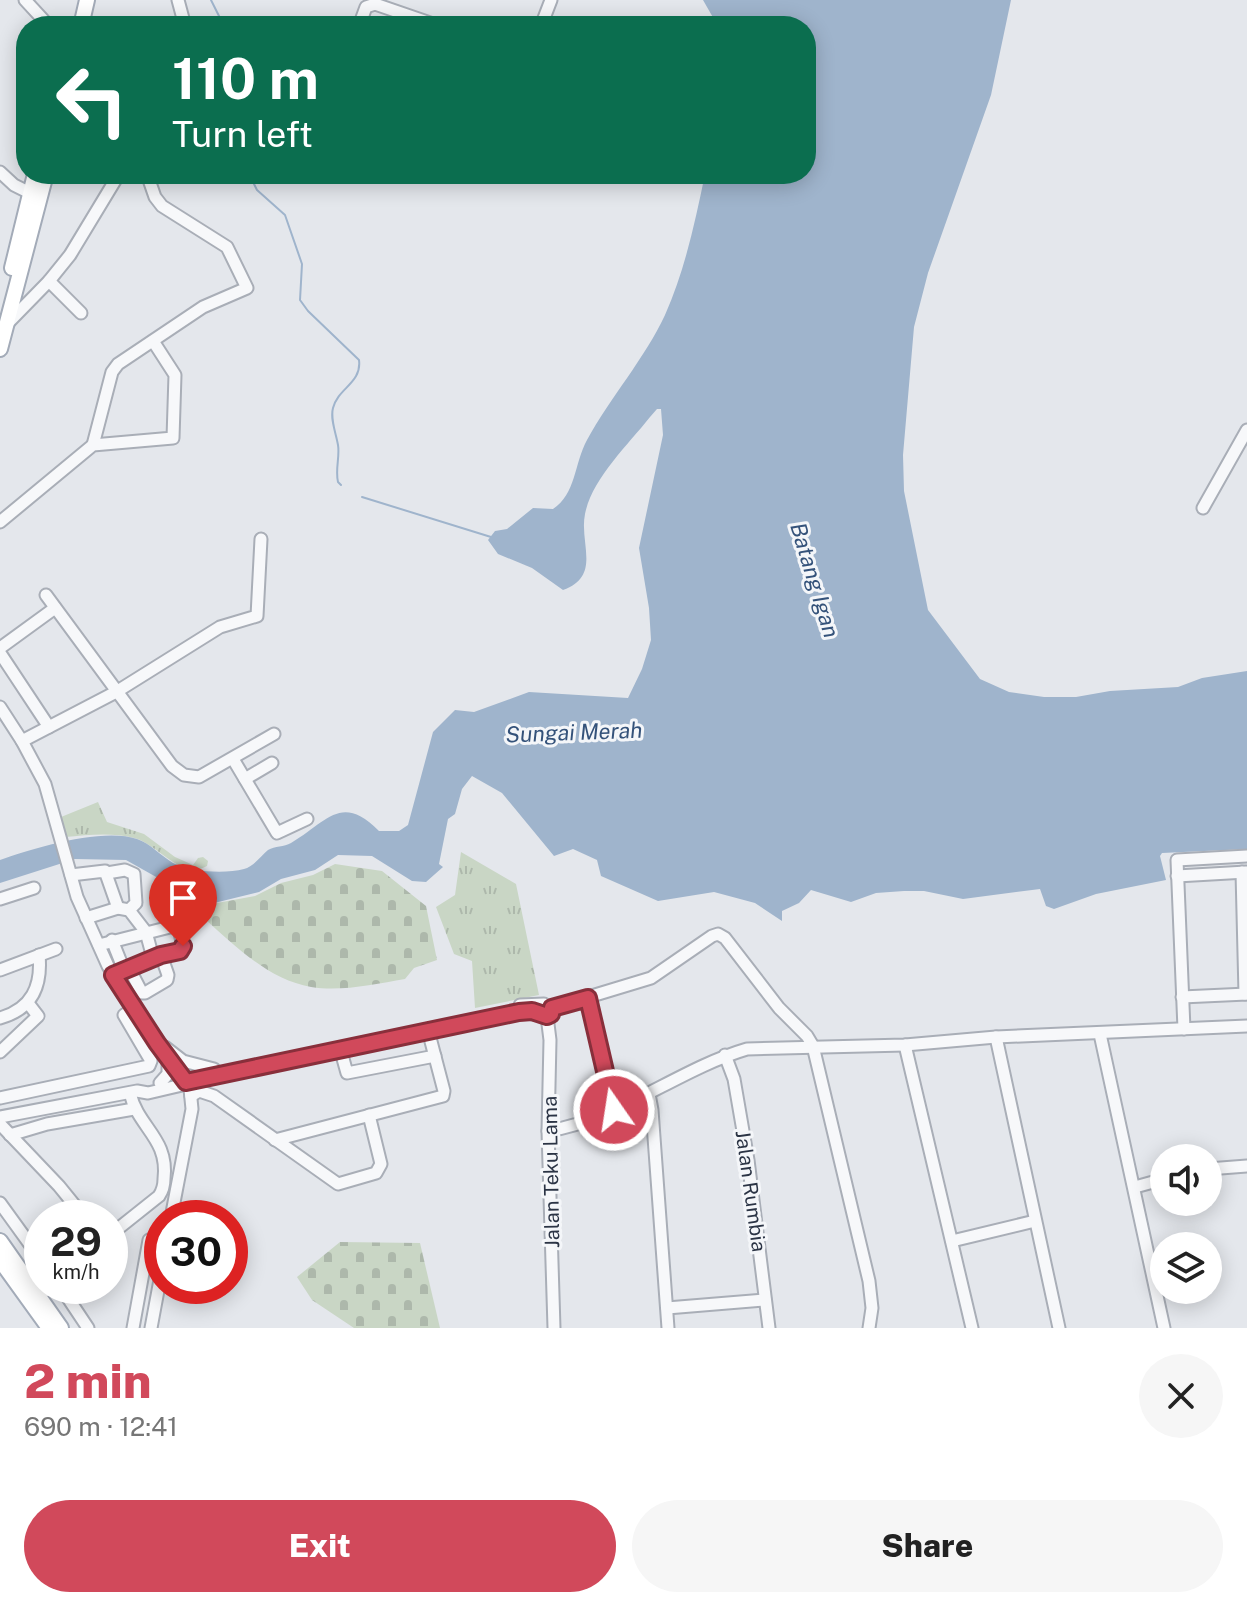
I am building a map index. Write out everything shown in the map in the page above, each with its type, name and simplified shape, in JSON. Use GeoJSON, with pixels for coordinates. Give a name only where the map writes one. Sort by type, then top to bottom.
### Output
{"type":"FeatureCollection","features":[{"type":"Feature","properties":{"kind":"main road"},"geometry":{"type":"LineString","coordinates":[[0,349],[3,320],[32,184]]}},
{"type":"Feature","properties":{"kind":"main road"},"geometry":{"type":"LineString","coordinates":[[3,320],[43,184]]}},
{"type":"Feature","properties":{"kind":"main road"},"geometry":{"type":"LineString","coordinates":[[0,1241],[24,1276]]}},
{"type":"Feature","properties":{"kind":"main road"},"geometry":{"type":"LineString","coordinates":[[0,1260],[49,1328]]}},
{"type":"Feature","properties":{"kind":"main road"},"geometry":{"type":"LineString","coordinates":[[44,1304],[61,1328]]}},
{"type":"Feature","properties":{"kind":"street"},"geometry":{"type":"LineString","coordinates":[[25,0],[40,16]]}},
{"type":"Feature","properties":{"kind":"street"},"geometry":{"type":"LineString","coordinates":[[361,16],[366,7],[375,4],[410,16]]}},
{"type":"Feature","properties":{"kind":"street"},"geometry":{"type":"LineString","coordinates":[[0,172],[14,185],[30,193]]}},
{"type":"Feature","properties":{"kind":"street"},"geometry":{"type":"LineString","coordinates":[[3,320],[49,281],[83,237],[113,184]]}},
{"type":"Feature","properties":{"kind":"street"},"geometry":{"type":"LineString","coordinates":[[93,445],[112,372],[118,364],[203,307],[247,288],[227,247],[162,206],[150,184]]}},
{"type":"Feature","properties":{"kind":"street"},"geometry":{"type":"LineString","coordinates":[[49,281],[81,313]]}},
{"type":"Feature","properties":{"kind":"street"},"geometry":{"type":"LineString","coordinates":[[0,522],[93,445],[173,438],[175,375],[153,341]]}},
{"type":"Feature","properties":{"kind":"street"},"geometry":{"type":"LineString","coordinates":[[1203,508],[1247,430]]}},
{"type":"Feature","properties":{"kind":"street"},"geometry":{"type":"LineString","coordinates":[[22,741],[116,692],[220,627],[257,616],[261,539]]}},
{"type":"Feature","properties":{"kind":"street"},"geometry":{"type":"LineString","coordinates":[[46,595],[172,766],[184,775],[199,777],[274,734]]}},
{"type":"Feature","properties":{"kind":"street"},"geometry":{"type":"LineString","coordinates":[[49,727],[0,650],[55,608]]}},
{"type":"Feature","properties":{"kind":"street"},"geometry":{"type":"LineString","coordinates":[[0,707],[45,784],[69,869],[99,945],[145,993],[167,980],[168,975],[146,932],[124,909],[107,873]]}},
{"type":"Feature","properties":{"kind":"street"},"geometry":{"type":"LineString","coordinates":[[233,759],[277,833],[307,819]]}},
{"type":"Feature","properties":{"kind":"street"},"geometry":{"type":"LineString","coordinates":[[245,779],[272,763]]}},
{"type":"Feature","properties":{"kind":"street"},"geometry":{"type":"LineString","coordinates":[[1184,1029],[1178,859],[1247,856]]}},
{"type":"Feature","properties":{"kind":"street"},"geometry":{"type":"LineString","coordinates":[[69,869],[107,873],[125,870],[134,874],[136,903],[86,918]]}},
{"type":"Feature","properties":{"kind":"street"},"geometry":{"type":"LineString","coordinates":[[1177,876],[1244,872],[1246,994],[1182,997]]}},
{"type":"Feature","properties":{"kind":"street"},"geometry":{"type":"LineString","coordinates":[[0,899],[34,888]]}},
{"type":"Feature","properties":{"kind":"street"},"geometry":{"type":"LineString","coordinates":[[99,945],[174,926],[179,929],[182,949],[122,971]]}},
{"type":"Feature","properties":{"kind":"street"},"geometry":{"type":"LineString","coordinates":[[2,1126],[33,1111],[134,1092],[160,1083],[232,1072],[519,1012],[546,1011],[651,978],[718,934],[725,938],[813,1046],[869,1281],[872,1308],[869,1328]]}},
{"type":"Feature","properties":{"kind":"street"},"geometry":{"type":"LineString","coordinates":[[112,940],[135,1008],[184,1079],[191,1096],[192,1109],[174,1200]]}},
{"type":"Feature","properties":{"kind":"street"},"geometry":{"type":"LineString","coordinates":[[0,970],[56,949]]}},
{"type":"Feature","properties":{"kind":"street"},"geometry":{"type":"LineString","coordinates":[[0,1018],[19,1011],[28,1003],[39,981],[39,955]]}},
{"type":"Feature","properties":{"kind":"street"},"geometry":{"type":"LineString","coordinates":[[588,998],[614,1110]]}},
{"type":"Feature","properties":{"kind":"street"},"geometry":{"type":"LineString","coordinates":[[0,1052],[38,1016],[28,1003]]}},
{"type":"Feature","properties":{"kind":"street"},"geometry":{"type":"LineString","coordinates":[[0,1098],[151,1065],[124,1015],[135,1008]]}},
{"type":"Feature","properties":{"kind":"street"},"geometry":{"type":"LineString","coordinates":[[134,1092],[148,1093],[214,1069],[503,1008],[546,1011]]}},
{"type":"Feature","properties":{"kind":"street","name":"Jalan Teku Lama"},"geometry":{"type":"LineString","coordinates":[[546,1011],[550,1040],[548,1131],[554,1328]]}},
{"type":"Feature","properties":{"kind":"street"},"geometry":{"type":"LineString","coordinates":[[548,1131],[614,1110],[725,1055],[747,1049],[905,1045],[996,1037],[1247,1026]]}},
{"type":"Feature","properties":{"kind":"street"},"geometry":{"type":"LineString","coordinates":[[275,1140],[443,1096],[428,1030]]}},
{"type":"Feature","properties":{"kind":"street"},"geometry":{"type":"LineString","coordinates":[[1100,1034],[1164,1328]]}},
{"type":"Feature","properties":{"kind":"street"},"geometry":{"type":"LineString","coordinates":[[153,1036],[183,1061],[214,1069]]}},
{"type":"Feature","properties":{"kind":"street"},"geometry":{"type":"LineString","coordinates":[[996,1037],[1059,1328]]}},
{"type":"Feature","properties":{"kind":"street"},"geometry":{"type":"LineString","coordinates":[[905,1045],[972,1328]]}},
{"type":"Feature","properties":{"kind":"street"},"geometry":{"type":"LineString","coordinates":[[340,1048],[347,1073],[435,1056]]}},
{"type":"Feature","properties":{"kind":"street","name":"Jalan Rumbia"},"geometry":{"type":"LineString","coordinates":[[725,1055],[734,1079],[748,1160],[769,1328]]}},
{"type":"Feature","properties":{"kind":"street"},"geometry":{"type":"LineString","coordinates":[[160,1083],[168,1074],[167,1058]]}},
{"type":"Feature","properties":{"kind":"street"},"geometry":{"type":"LineString","coordinates":[[214,1096],[219,1082],[232,1072]]}},
{"type":"Feature","properties":{"kind":"street"},"geometry":{"type":"LineString","coordinates":[[184,1079],[200,1086],[338,1184],[376,1173],[380,1169],[376,1114]]}},
{"type":"Feature","properties":{"kind":"street"},"geometry":{"type":"LineString","coordinates":[[191,1096],[199,1091],[214,1096]]}},
{"type":"Feature","properties":{"kind":"street"},"geometry":{"type":"LineString","coordinates":[[29,1092],[33,1111]]}},
{"type":"Feature","properties":{"kind":"street"},"geometry":{"type":"LineString","coordinates":[[128,1220],[162,1193],[166,1166],[163,1150],[134,1109],[134,1092]]}},
{"type":"Feature","properties":{"kind":"street"},"geometry":{"type":"LineString","coordinates":[[649,1094],[668,1328]]}},
{"type":"Feature","properties":{"kind":"street"},"geometry":{"type":"LineString","coordinates":[[2,1126],[47,1124],[134,1109]]}},
{"type":"Feature","properties":{"kind":"street"},"geometry":{"type":"LineString","coordinates":[[2,1126],[70,1200]]}},
{"type":"Feature","properties":{"kind":"street"},"geometry":{"type":"LineString","coordinates":[[166,1166],[180,1167]]}},
{"type":"Feature","properties":{"kind":"street"},"geometry":{"type":"LineString","coordinates":[[1222,1168],[1247,1166]]}},
{"type":"Feature","properties":{"kind":"street"},"geometry":{"type":"LineString","coordinates":[[1135,1187],[1150,1183]]}},
{"type":"Feature","properties":{"kind":"street"},"geometry":{"type":"LineString","coordinates":[[0,1203],[24,1236]]}},
{"type":"Feature","properties":{"kind":"street"},"geometry":{"type":"LineString","coordinates":[[952,1241],[1035,1221]]}},
{"type":"Feature","properties":{"kind":"street"},"geometry":{"type":"LineString","coordinates":[[133,1328],[144,1268]]}},
{"type":"Feature","properties":{"kind":"street"},"geometry":{"type":"LineString","coordinates":[[667,1308],[765,1300]]}},
{"type":"Feature","properties":{"kind":"street"},"geometry":{"type":"LineString","coordinates":[[72,1304],[88,1328]]}},
{"type":"Feature","properties":{"kind":"street"},"geometry":{"type":"LineString","coordinates":[[151,1328],[155,1304]]}},
{"type":"Feature","properties":{"kind":"green space"},"geometry":{"type":"Polygon","coordinates":[[[98,802],[107,822],[144,834],[175,857],[193,865],[203,857],[208,861],[207,866],[188,869],[143,841],[125,836],[100,834],[65,837],[61,817],[98,802]]]}},
{"type":"Feature","properties":{"kind":"green space"},"geometry":{"type":"Polygon","coordinates":[[[461,852],[516,884],[539,995],[475,1008],[472,961],[454,954],[436,907],[455,895],[461,852]]]}},
{"type":"Feature","properties":{"kind":"green space"},"geometry":{"type":"Polygon","coordinates":[[[335,864],[382,871],[426,906],[437,960],[414,968],[405,979],[346,988],[311,987],[267,970],[205,919],[198,926],[184,917],[181,893],[206,905],[255,896],[281,883],[313,875],[335,864]]]}},
{"type":"Feature","properties":{"kind":"green space"},"geometry":{"type":"Polygon","coordinates":[[[340,1242],[420,1243],[440,1328],[354,1328],[312,1300],[297,1277],[340,1242]]]}},
{"type":"Feature","properties":{"kind":"water"},"geometry":{"type":"Polygon","coordinates":[[[703,0],[1011,0],[991,95],[928,273],[914,327],[903,455],[904,491],[928,610],[980,679],[1009,692],[1076,697],[1110,691],[1178,687],[1202,678],[1247,671],[1247,849],[1162,853],[1160,856],[1166,880],[1096,894],[1054,909],[1046,906],[1040,889],[963,899],[924,891],[904,891],[876,893],[851,902],[811,890],[799,903],[782,911],[782,921],[755,903],[714,892],[658,901],[601,876],[597,860],[573,849],[554,856],[502,793],[472,776],[462,789],[455,814],[448,819],[439,864],[443,867],[426,882],[412,881],[372,856],[338,855],[315,870],[281,879],[259,892],[206,905],[126,860],[75,859],[0,883],[0,860],[87,837],[123,836],[137,839],[180,866],[218,872],[247,868],[268,850],[291,843],[335,814],[354,814],[379,831],[399,831],[408,825],[433,732],[455,710],[474,712],[529,692],[628,698],[651,640],[639,548],[663,435],[661,409],[657,409],[621,451],[595,488],[585,514],[586,567],[575,584],[563,590],[532,568],[498,554],[488,540],[495,531],[507,529],[533,508],[553,509],[566,495],[587,440],[648,347],[665,315],[684,263],[703,184],[816,184],[816,16],[712,16],[703,0]]]}},
{"type":"Feature","properties":{"kind":"waterway"},"geometry":{"type":"LineString","coordinates":[[211,0],[219,16]]}},
{"type":"Feature","properties":{"kind":"waterway"},"geometry":{"type":"LineString","coordinates":[[254,184],[285,215],[302,264],[300,300],[359,360],[357,374],[336,401],[332,412],[338,450],[337,477],[341,485]]}},
{"type":"Feature","properties":{"kind":"waterway"},"geometry":{"type":"LineString","coordinates":[[362,497],[491,537]]}},
{"type":"Feature","properties":{"kind":"route"},"geometry":{"type":"LineString","coordinates":[[183,946],[180,951],[161,955],[113,975],[186,1082],[519,1012],[532,1011],[547,1016],[552,1008],[588,998],[614,1110]]}},
{"type":"Feature","properties":{"kind":"water label","name":"Batang Igan"},"geometry":{"type":"Point","coordinates":[815,580]}},
{"type":"Feature","properties":{"kind":"water label","name":"Sungai Merah"},"geometry":{"type":"Point","coordinates":[574,732]}}]}
